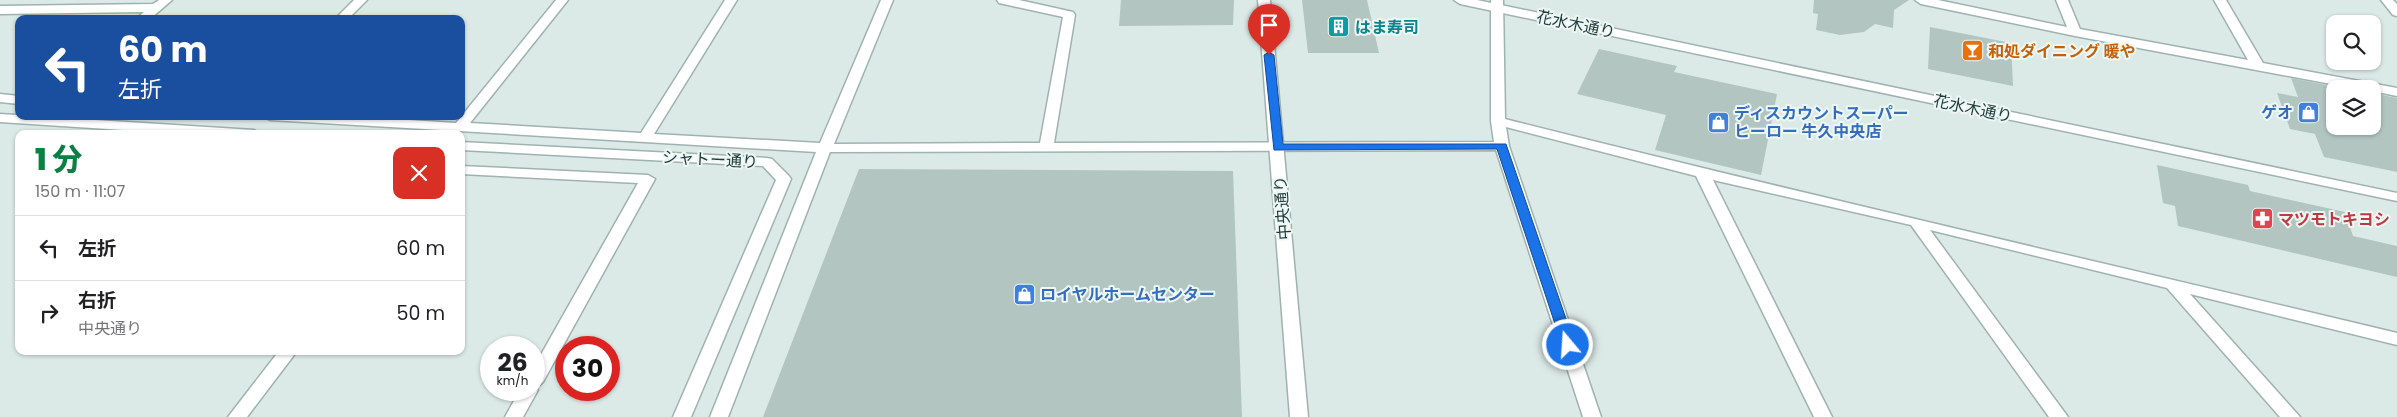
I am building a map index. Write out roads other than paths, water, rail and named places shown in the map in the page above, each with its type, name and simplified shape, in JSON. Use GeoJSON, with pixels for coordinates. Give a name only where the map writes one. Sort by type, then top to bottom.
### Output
{"type":"FeatureCollection","features":[{"type":"Feature","properties":{"kind":"street"},"geometry":{"type":"LineString","coordinates":[[0,8],[11,0]]}},
{"type":"Feature","properties":{"kind":"street"},"geometry":{"type":"LineString","coordinates":[[147,15],[166,0]]}},
{"type":"Feature","properties":{"kind":"street"},"geometry":{"type":"LineString","coordinates":[[345,15],[361,0]]}},
{"type":"Feature","properties":{"kind":"street"},"geometry":{"type":"LineString","coordinates":[[460,127],[562,0]]}},
{"type":"Feature","properties":{"kind":"street"},"geometry":{"type":"LineString","coordinates":[[645,138],[731,0]]}},
{"type":"Feature","properties":{"kind":"street"},"geometry":{"type":"LineString","coordinates":[[718,417],[825,148],[887,0]]}},
{"type":"Feature","properties":{"kind":"street"},"geometry":{"type":"LineString","coordinates":[[1003,0],[1068,15],[1046,147]]}},
{"type":"Feature","properties":{"kind":"street","name":"中央通り"},"geometry":{"type":"LineString","coordinates":[[1264,0],[1278,147],[1299,417]]}},
{"type":"Feature","properties":{"kind":"street","name":"花水木通り"},"geometry":{"type":"LineString","coordinates":[[1460,0],[1496,4],[2397,197]]}},
{"type":"Feature","properties":{"kind":"street"},"geometry":{"type":"LineString","coordinates":[[1922,0],[2075,32],[2397,92]]}},
{"type":"Feature","properties":{"kind":"street"},"geometry":{"type":"LineString","coordinates":[[2062,0],[2075,32]]}},
{"type":"Feature","properties":{"kind":"street"},"geometry":{"type":"LineString","coordinates":[[2220,0],[2258,66]]}},
{"type":"Feature","properties":{"kind":"street"},"geometry":{"type":"LineString","coordinates":[[2387,0],[2397,12]]}},
{"type":"Feature","properties":{"kind":"street"},"geometry":{"type":"LineString","coordinates":[[1496,4],[1499,44],[1498,121],[1502,146],[1592,417]]}},
{"type":"Feature","properties":{"kind":"street"},"geometry":{"type":"LineString","coordinates":[[0,8],[155,8]]}},
{"type":"Feature","properties":{"kind":"street"},"geometry":{"type":"LineString","coordinates":[[0,98],[15,100]]}},
{"type":"Feature","properties":{"kind":"street"},"geometry":{"type":"LineString","coordinates":[[0,118],[15,119]]}},
{"type":"Feature","properties":{"kind":"street"},"geometry":{"type":"LineString","coordinates":[[32,120],[190,130]]}},
{"type":"Feature","properties":{"kind":"street"},"geometry":{"type":"LineString","coordinates":[[339,120],[825,148],[1502,146]]}},
{"type":"Feature","properties":{"kind":"street"},"geometry":{"type":"LineString","coordinates":[[1498,121],[1702,173],[1916,222],[2397,339]]}},
{"type":"Feature","properties":{"kind":"street","name":"シャトー通り"},"geometry":{"type":"LineString","coordinates":[[465,146],[767,162],[784,179],[682,417]]}},
{"type":"Feature","properties":{"kind":"street"},"geometry":{"type":"LineString","coordinates":[[465,170],[648,179],[545,362]]}},
{"type":"Feature","properties":{"kind":"street"},"geometry":{"type":"LineString","coordinates":[[1702,173],[1823,417]]}},
{"type":"Feature","properties":{"kind":"street"},"geometry":{"type":"LineString","coordinates":[[1916,222],[2059,417]]}},
{"type":"Feature","properties":{"kind":"street"},"geometry":{"type":"LineString","coordinates":[[2173,285],[2291,417]]}},
{"type":"Feature","properties":{"kind":"street"},"geometry":{"type":"LineString","coordinates":[[237,417],[286,355]]}},
{"type":"Feature","properties":{"kind":"street"},"geometry":{"type":"LineString","coordinates":[[514,417],[523,401]]}},
{"type":"Feature","properties":{"kind":"place","name":"はま寿司"},"geometry":{"type":"Point","coordinates":[1339,27]}},
{"type":"Feature","properties":{"kind":"place","name":"和処ダイニング 暖や"},"geometry":{"type":"Point","coordinates":[1972,51]}},
{"type":"Feature","properties":{"kind":"place","name":"ゲオ"},"geometry":{"type":"Point","coordinates":[2309,112]}},
{"type":"Feature","properties":{"kind":"place","name":"ディスカウントスーパー ヒーロー 牛久中央店"},"geometry":{"type":"Point","coordinates":[1718,122]}},
{"type":"Feature","properties":{"kind":"place","name":"マツモトキヨシ"},"geometry":{"type":"Point","coordinates":[2262,219]}},
{"type":"Feature","properties":{"kind":"place","name":"ロイヤルホームセンター"},"geometry":{"type":"Point","coordinates":[1024,294]}}]}
